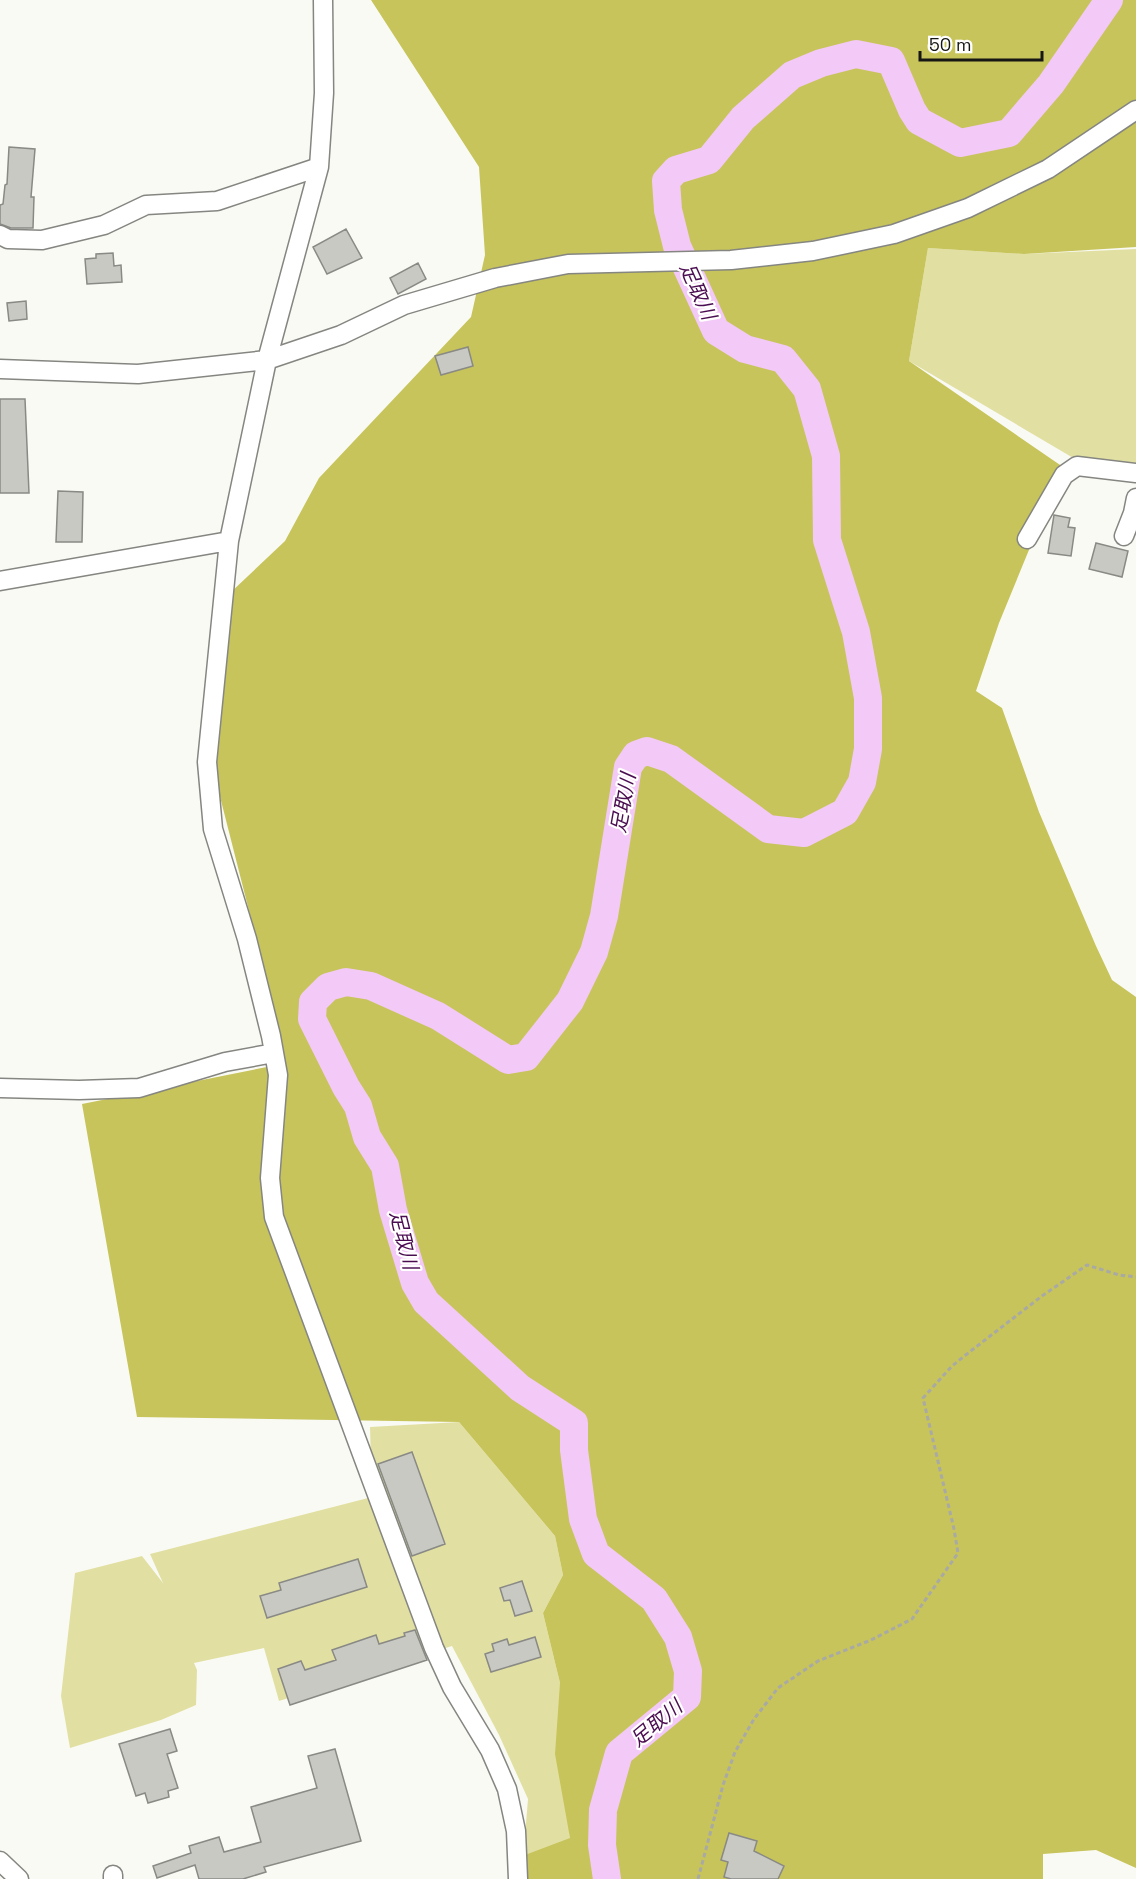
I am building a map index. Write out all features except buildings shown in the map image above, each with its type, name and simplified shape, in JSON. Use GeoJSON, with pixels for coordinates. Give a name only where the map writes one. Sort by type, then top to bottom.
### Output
{"type":"FeatureCollection","features":[{"type":"Feature","properties":{"kind":"street"},"geometry":{"type":"LineString","coordinates":[[323,0],[324,93],[319,167],[267,360],[229,541],[207,762],[213,829],[247,939],[278,1075],[270,1178],[274,1217],[434,1648],[452,1686],[490,1750],[507,1789],[516,1832],[518,1879]]}},
{"type":"Feature","properties":{"kind":"street"},"geometry":{"type":"LineString","coordinates":[[0,369],[138,374],[267,360],[341,335],[404,305],[495,278],[568,264],[731,260],[813,251],[894,234],[968,208],[1048,169],[1136,110]]}},
{"type":"Feature","properties":{"kind":"street"},"geometry":{"type":"LineString","coordinates":[[0,235],[8,239],[42,240],[104,225],[146,205],[217,201],[319,167]]}},
{"type":"Feature","properties":{"kind":"street"},"geometry":{"type":"LineString","coordinates":[[1027,539],[1064,474],[1077,466],[1136,473]]}},
{"type":"Feature","properties":{"kind":"street"},"geometry":{"type":"LineString","coordinates":[[1124,537],[1136,498]]}},
{"type":"Feature","properties":{"kind":"street"},"geometry":{"type":"LineString","coordinates":[[0,581],[229,541]]}},
{"type":"Feature","properties":{"kind":"street"},"geometry":{"type":"LineString","coordinates":[[0,1088],[79,1090],[139,1088],[225,1062],[274,1053]]}},
{"type":"Feature","properties":{"kind":"street"},"geometry":{"type":"LineString","coordinates":[[0,1861],[19,1879]]}},
{"type":"Feature","properties":{"kind":"path"},"geometry":{"type":"LineString","coordinates":[[698,1879],[723,1785],[735,1752],[754,1719],[778,1688],[819,1661],[871,1640],[912,1619],[957,1552],[923,1398],[952,1366],[1041,1296],[1087,1265],[1119,1275],[1136,1277]]}},
{"type":"Feature","properties":{"kind":"shaded area"},"geometry":{"type":"Polygon","coordinates":[[[371,0],[1136,0],[1136,247],[1024,254],[928,248],[909,361],[1063,467],[999,623],[976,691],[1002,708],[1039,812],[1096,946],[1112,980],[1136,997],[1136,1868],[1096,1850],[1043,1854],[1043,1879],[515,1879],[525,1855],[570,1838],[555,1754],[560,1683],[543,1613],[563,1575],[555,1536],[459,1422],[137,1417],[82,1104],[282,1064],[259,950],[214,773],[230,593],[285,541],[319,478],[471,317],[485,255],[479,167],[371,0]]]}},
{"type":"Feature","properties":{"kind":"shaded area"},"geometry":{"type":"Polygon","coordinates":[[[928,248],[1024,254],[1136,249],[1136,466],[1075,459],[909,361],[928,248]]]}},
{"type":"Feature","properties":{"kind":"shaded area"},"geometry":{"type":"Polygon","coordinates":[[[459,1422],[555,1536],[563,1575],[543,1613],[560,1683],[570,1839],[523,1859],[528,1799],[499,1735],[452,1646],[279,1701],[264,1648],[194,1663],[197,1670],[196,1705],[161,1720],[70,1748],[61,1696],[75,1573],[142,1556],[163,1583],[150,1554],[372,1497],[370,1427],[459,1422]]]}},
{"type":"Feature","properties":{"kind":"waterway","name":"足取川"},"geometry":{"type":"LineString","coordinates":[[607,1879],[602,1845],[603,1810],[619,1753],[687,1697],[688,1671],[678,1637],[654,1599],[596,1554],[583,1519],[574,1450],[574,1423],[520,1388],[426,1302],[415,1283],[393,1210],[385,1166],[367,1137],[358,1106],[312,1019],[313,1002],[328,987],[346,982],[371,986],[438,1016],[508,1060],[526,1057],[570,1001],[594,952],[604,916],[628,767],[636,755],[647,751],[671,759],[768,829],[804,833],[845,812],[862,782],[868,749],[868,698],[856,632],[827,540],[826,456],[807,389],[783,359],[745,349],[716,331],[677,246],[668,210],[666,181],[676,170],[709,160],[743,118],[792,75],[821,63],[856,54],[891,61],[919,121],[960,143],[1009,133],[1051,84],[1109,0]]}}]}
